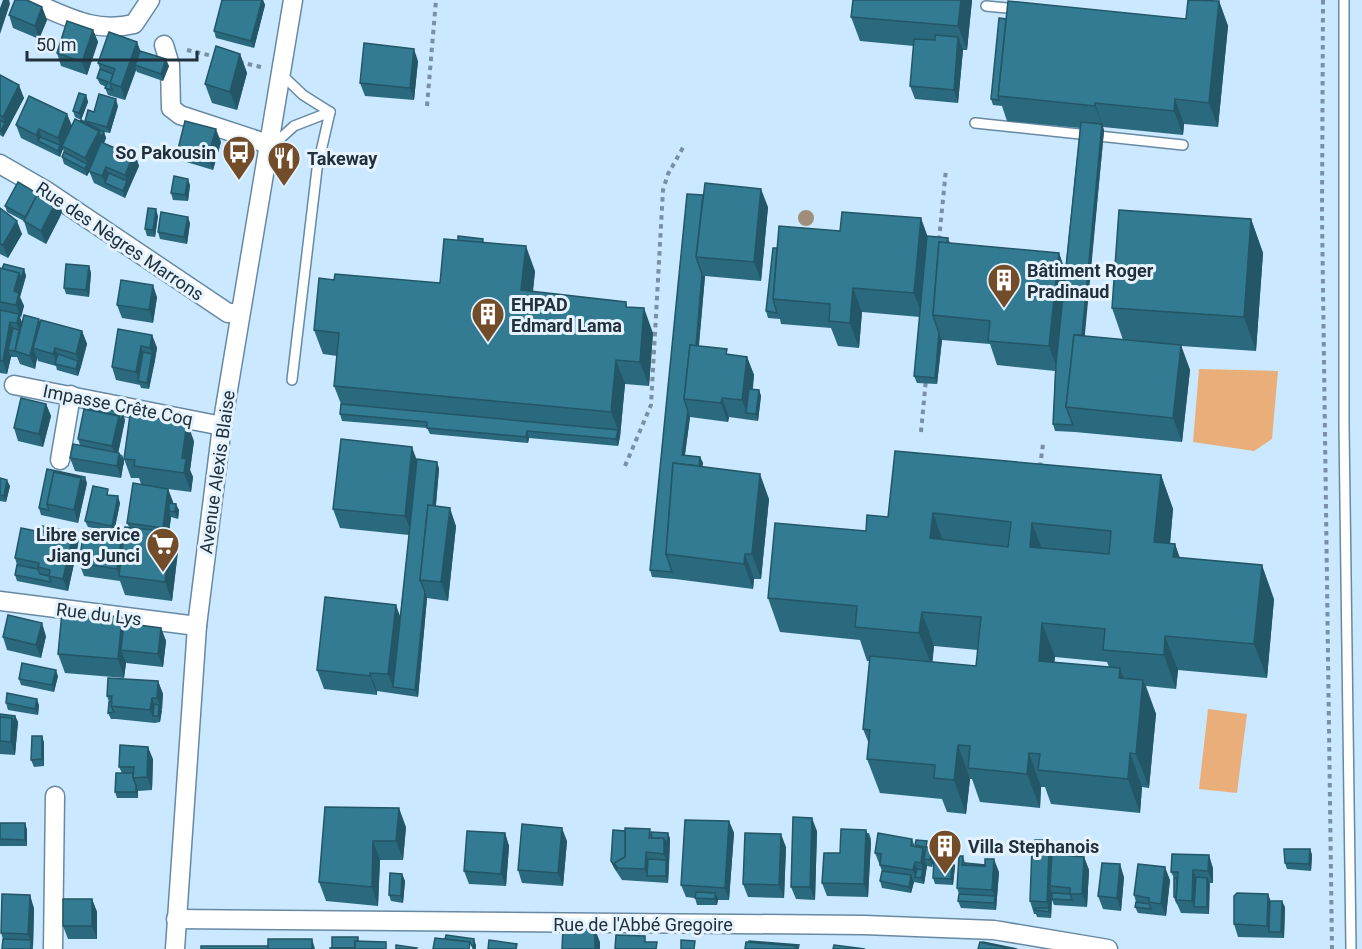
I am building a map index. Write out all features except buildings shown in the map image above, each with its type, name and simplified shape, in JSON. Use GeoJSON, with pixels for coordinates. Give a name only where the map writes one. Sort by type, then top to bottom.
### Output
{"type":"FeatureCollection","features":[{"type":"Feature","properties":{"kind":"street"},"geometry":{"type":"LineString","coordinates":[[27,0],[96,27],[113,29],[134,24],[150,0]]}},
{"type":"Feature","properties":{"kind":"street","name":"Avenue Alexis Blaise"},"geometry":{"type":"LineString","coordinates":[[175,949],[197,626],[222,426],[293,0]]}},
{"type":"Feature","properties":{"kind":"street"},"geometry":{"type":"LineString","coordinates":[[164,45],[170,65],[171,108],[180,115],[269,146]]}},
{"type":"Feature","properties":{"kind":"street","name":"Rue des Nègres Marrons"},"geometry":{"type":"LineString","coordinates":[[0,164],[45,190],[228,313],[240,314]]}},
{"type":"Feature","properties":{"kind":"street","name":"Impasse Crête Coq"},"geometry":{"type":"LineString","coordinates":[[14,385],[222,426]]}},
{"type":"Feature","properties":{"kind":"street"},"geometry":{"type":"LineString","coordinates":[[60,460],[70,395]]}},
{"type":"Feature","properties":{"kind":"street","name":"Rue du Lys"},"geometry":{"type":"LineString","coordinates":[[0,601],[197,626]]}},
{"type":"Feature","properties":{"kind":"street"},"geometry":{"type":"LineString","coordinates":[[53,949],[55,796]]}},
{"type":"Feature","properties":{"kind":"street","name":"Rue de l'Abbé Gregoire"},"geometry":{"type":"LineString","coordinates":[[176,919],[864,925],[994,930],[1108,949]]}},
{"type":"Feature","properties":{"kind":"lane"},"geometry":{"type":"LineString","coordinates":[[1344,0],[1344,414],[1352,949]]}},
{"type":"Feature","properties":{"kind":"lane"},"geometry":{"type":"LineString","coordinates":[[986,6],[1032,10]]}},
{"type":"Feature","properties":{"kind":"lane"},"geometry":{"type":"LineString","coordinates":[[280,73],[303,95],[330,112]]}},
{"type":"Feature","properties":{"kind":"lane"},"geometry":{"type":"LineString","coordinates":[[269,146],[294,126],[330,112]]}},
{"type":"Feature","properties":{"kind":"lane"},"geometry":{"type":"LineString","coordinates":[[292,380],[317,169],[330,112]]}},
{"type":"Feature","properties":{"kind":"lane"},"geometry":{"type":"LineString","coordinates":[[975,123],[1183,146]]}},
{"type":"Feature","properties":{"kind":"path"},"geometry":{"type":"LineString","coordinates":[[427,106],[436,0]]}},
{"type":"Feature","properties":{"kind":"path"},"geometry":{"type":"LineString","coordinates":[[1323,0],[1322,239],[1332,949]]}},
{"type":"Feature","properties":{"kind":"path"},"geometry":{"type":"LineString","coordinates":[[164,45],[218,57]]}},
{"type":"Feature","properties":{"kind":"path"},"geometry":{"type":"LineString","coordinates":[[229,59],[280,73]]}},
{"type":"Feature","properties":{"kind":"path"},"geometry":{"type":"LineString","coordinates":[[625,466],[651,405],[663,190],[668,174],[685,144]]}},
{"type":"Feature","properties":{"kind":"path"},"geometry":{"type":"LineString","coordinates":[[939,241],[946,169]]}},
{"type":"Feature","properties":{"kind":"path"},"geometry":{"type":"LineString","coordinates":[[921,432],[927,372]]}},
{"type":"Feature","properties":{"kind":"path"},"geometry":{"type":"LineString","coordinates":[[1039,473],[1043,444]]}},
{"type":"Feature","properties":{"kind":"shaded area"},"geometry":{"type":"Polygon","coordinates":[[[1199,369],[1278,371],[1272,439],[1254,451],[1193,442],[1199,369]]]}},
{"type":"Feature","properties":{"kind":"shaded area"},"geometry":{"type":"Polygon","coordinates":[[[1208,709],[1247,714],[1237,793],[1199,789],[1208,709]]]}},
{"type":"Feature","properties":{"kind":"place","name":"So Pakousin"},"geometry":{"type":"Point","coordinates":[239,181]}},
{"type":"Feature","properties":{"kind":"place","name":"Takeway"},"geometry":{"type":"Point","coordinates":[284,187]}},
{"type":"Feature","properties":{"kind":"place","name":"Bâtiment Roger Pradinaud"},"geometry":{"type":"Point","coordinates":[1004,309]}},
{"type":"Feature","properties":{"kind":"place","name":"EHPAD Edmard Lama"},"geometry":{"type":"Point","coordinates":[488,343]}},
{"type":"Feature","properties":{"kind":"place","name":"Libre service Jiang Junci"},"geometry":{"type":"Point","coordinates":[163,573]}},
{"type":"Feature","properties":{"kind":"place","name":"Villa Stephanois"},"geometry":{"type":"Point","coordinates":[945,875]}}]}
